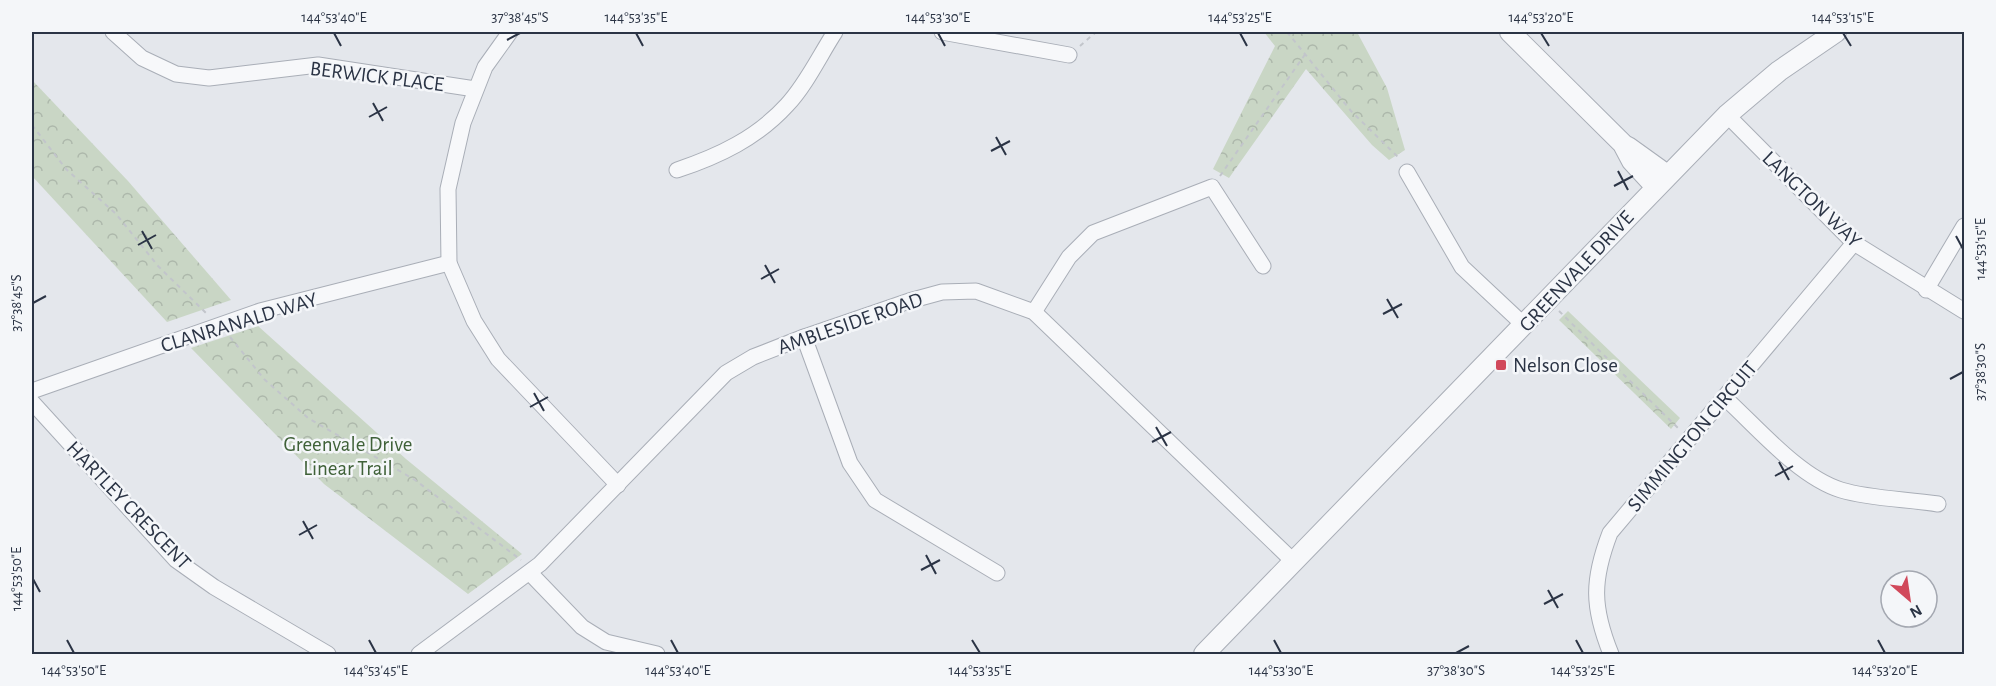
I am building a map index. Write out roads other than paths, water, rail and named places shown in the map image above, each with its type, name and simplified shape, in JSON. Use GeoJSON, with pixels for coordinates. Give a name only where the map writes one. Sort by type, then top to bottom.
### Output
{"type":"FeatureCollection","features":[{"type":"Feature","properties":{"kind":"street","name":"BERWICK PLACE"},"geometry":{"type":"LineString","coordinates":[[113,32],[142,58],[177,74],[209,78],[318,65],[475,89]]}},
{"type":"Feature","properties":{"kind":"street"},"geometry":{"type":"LineString","coordinates":[[510,32],[485,67],[463,123],[448,189],[449,262],[474,321],[498,359],[618,485]]}},
{"type":"Feature","properties":{"kind":"street"},"geometry":{"type":"LineString","coordinates":[[677,170],[713,158],[754,135],[788,104],[835,32]]}},
{"type":"Feature","properties":{"kind":"street"},"geometry":{"type":"LineString","coordinates":[[942,32],[1069,55]]}},
{"type":"Feature","properties":{"kind":"street"},"geometry":{"type":"LineString","coordinates":[[1510,32],[1623,144],[1640,153],[1661,181]]}},
{"type":"Feature","properties":{"kind":"street","name":"GREENVALE DRIVE"},"geometry":{"type":"LineString","coordinates":[[1204,654],[1525,326],[1661,181],[1727,115],[1779,71],[1836,32]]}},
{"type":"Feature","properties":{"kind":"street","name":"LANGTON WAY"},"geometry":{"type":"LineString","coordinates":[[1727,115],[1854,243],[1926,290],[1965,311]]}},
{"type":"Feature","properties":{"kind":"street"},"geometry":{"type":"LineString","coordinates":[[1407,172],[1462,267],[1525,326]]}},
{"type":"Feature","properties":{"kind":"street"},"geometry":{"type":"LineString","coordinates":[[1034,312],[1069,257],[1093,233],[1212,187],[1263,266]]}},
{"type":"Feature","properties":{"kind":"street"},"geometry":{"type":"LineString","coordinates":[[1926,290],[1965,226]]}},
{"type":"Feature","properties":{"kind":"street","name":"SIMMINGTON CIRCUIT"},"geometry":{"type":"LineString","coordinates":[[1611,654],[1602,633],[1595,599],[1598,566],[1610,533],[1854,243]]}},
{"type":"Feature","properties":{"kind":"street","name":"CLANRANALD WAY"},"geometry":{"type":"LineString","coordinates":[[32,391],[260,311],[449,262]]}},
{"type":"Feature","properties":{"kind":"street","name":"AMBLESIDE ROAD"},"geometry":{"type":"LineString","coordinates":[[419,654],[528,568],[618,485],[726,373],[753,357],[804,337],[942,292],[976,291],[1034,312],[1293,561]]}},
{"type":"Feature","properties":{"kind":"street"},"geometry":{"type":"LineString","coordinates":[[804,337],[849,463],[875,500],[997,573]]}},
{"type":"Feature","properties":{"kind":"street"},"geometry":{"type":"LineString","coordinates":[[1725,398],[1807,472],[1823,483],[1843,490],[1938,504]]}},
{"type":"Feature","properties":{"kind":"street","name":"HARTLEY CRESCENT"},"geometry":{"type":"LineString","coordinates":[[32,402],[176,560],[214,588],[328,654]]}},
{"type":"Feature","properties":{"kind":"street"},"geometry":{"type":"LineString","coordinates":[[528,568],[582,627],[606,642],[649,653]]}},
{"type":"Feature","properties":{"kind":"place","name":"Nelson Close"},"geometry":{"type":"Point","coordinates":[1501,365]}},
{"type":"Feature","properties":{"kind":"park label","name":"Greenvale Drive Linear Trail"},"geometry":{"type":"Point","coordinates":[348,456]}}]}
